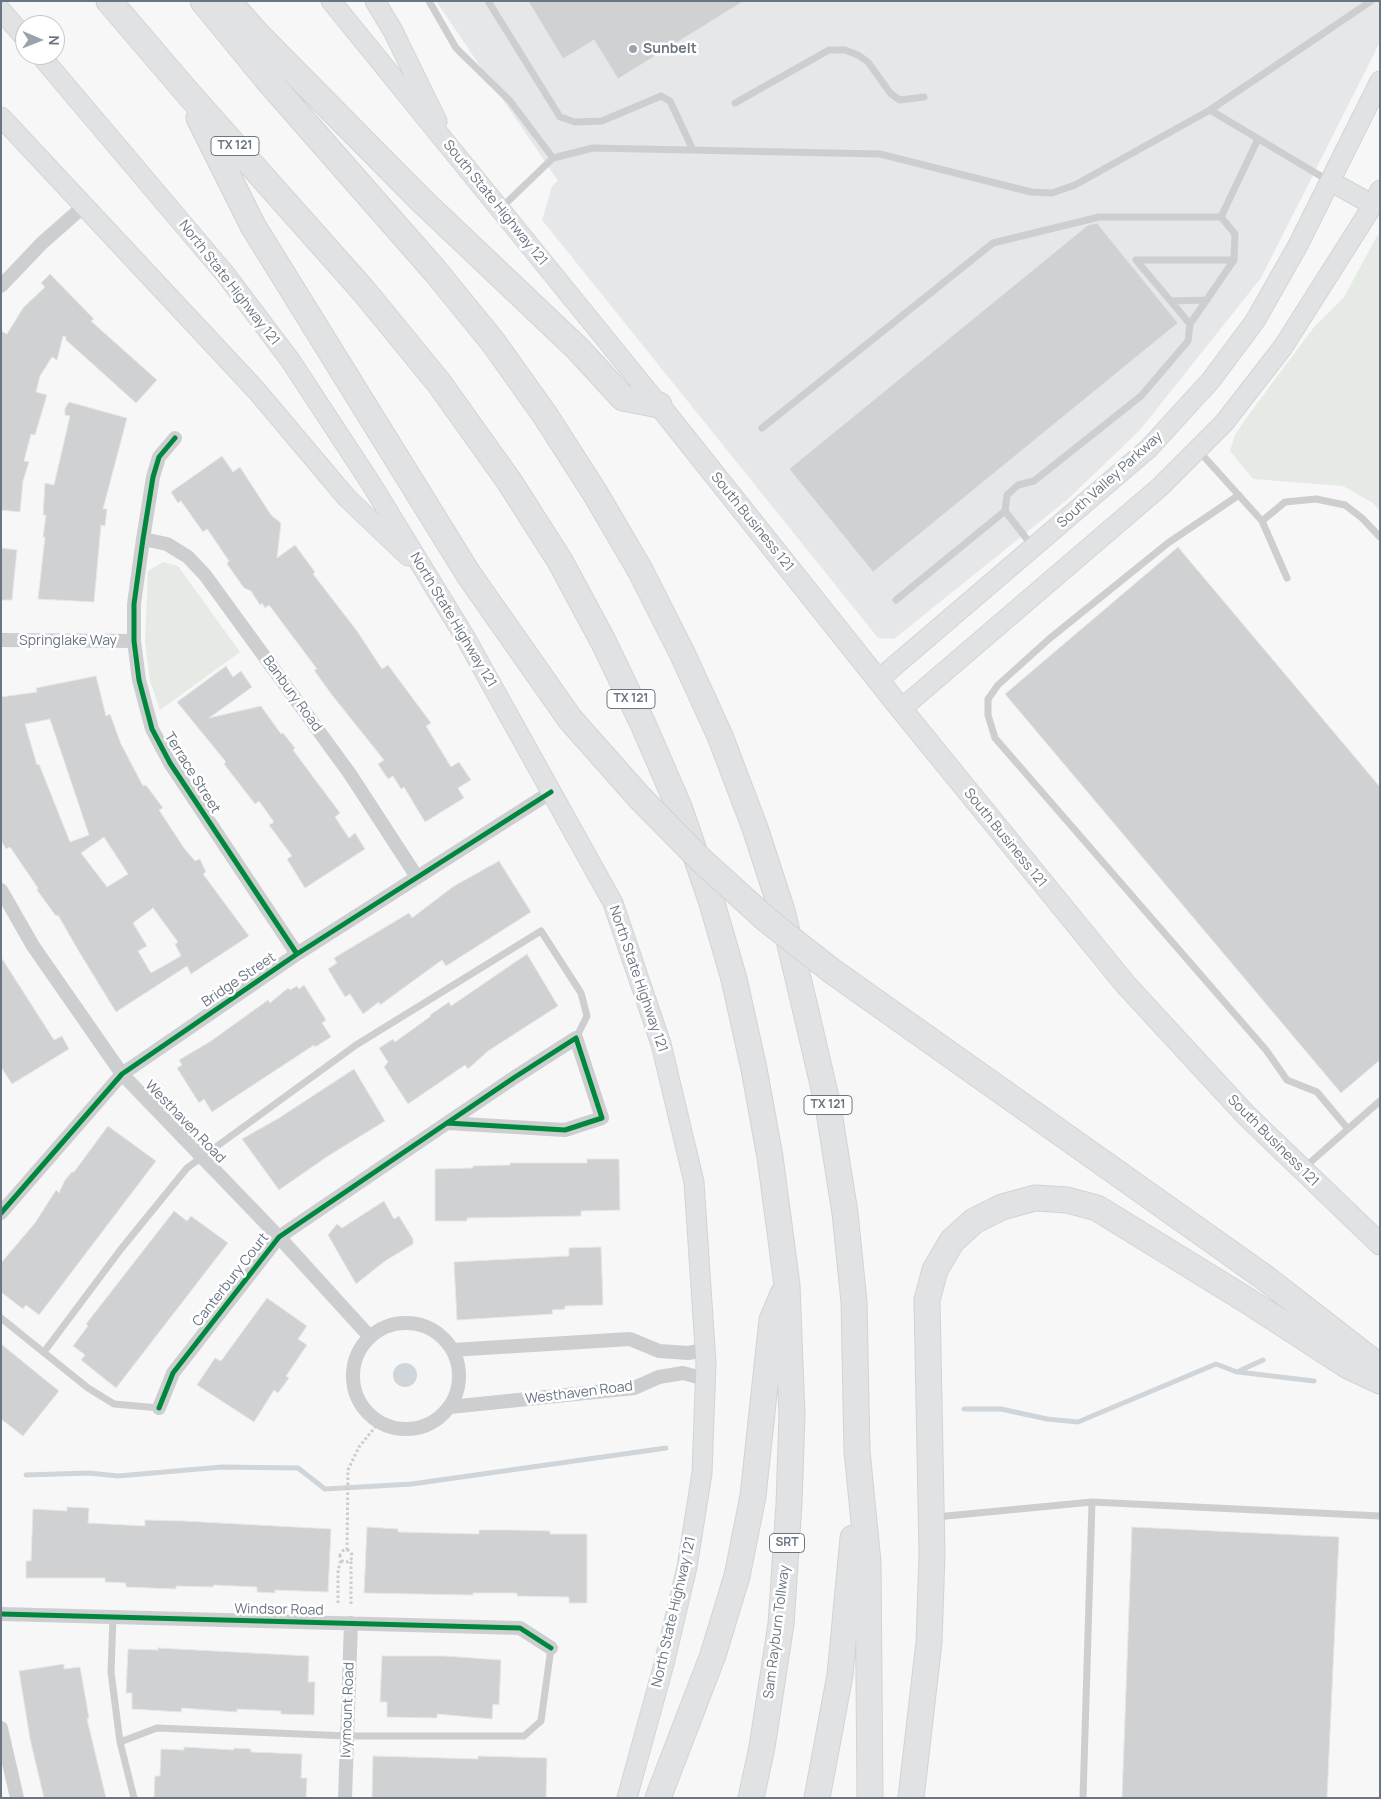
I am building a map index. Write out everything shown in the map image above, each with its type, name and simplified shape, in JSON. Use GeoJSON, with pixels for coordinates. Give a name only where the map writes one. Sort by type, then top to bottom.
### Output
{"type":"FeatureCollection","features":[{"type":"Feature","properties":{"kind":"highway","name":"TX 121"},"geometry":{"type":"LineString","coordinates":[[109,1],[186,91],[343,267],[439,383],[510,481],[560,561],[603,641],[643,724],[678,807],[711,900],[734,979],[754,1069],[770,1158],[787,1285]]}},
{"type":"Feature","properties":{"kind":"highway","name":"TX 121"},"geometry":{"type":"LineString","coordinates":[[203,1],[266,78],[436,272],[493,342],[545,415],[595,493],[640,570],[682,653],[720,736],[756,828],[782,911],[828,1106],[845,1213],[854,1302],[857,1451]]}},
{"type":"Feature","properties":{"kind":"highway"},"geometry":{"type":"LineString","coordinates":[[228,1],[257,34],[407,185],[578,349],[623,398],[659,405]]}},
{"type":"Feature","properties":{"kind":"highway"},"geometry":{"type":"LineString","coordinates":[[186,91],[253,226],[469,575],[570,719],[640,798],[702,861],[767,920],[832,971],[1264,1277],[1380,1367]]}},
{"type":"Feature","properties":{"kind":"highway"},"geometry":{"type":"LineString","coordinates":[[911,1798],[929,1642],[932,1517],[927,1300],[935,1270],[952,1241],[974,1221],[1002,1206],[1035,1198],[1067,1200],[1097,1208],[1348,1366],[1380,1382]]}},
{"type":"Feature","properties":{"kind":"highway"},"geometry":{"type":"LineString","coordinates":[[658,1798],[713,1655],[737,1576],[753,1496],[772,1320],[787,1285]]}},
{"type":"Feature","properties":{"kind":"highway","name":"Sam Rayburn Tollway"},"geometry":{"type":"LineString","coordinates":[[751,1798],[762,1747],[781,1624],[789,1504],[792,1415],[787,1285]]}},
{"type":"Feature","properties":{"kind":"highway"},"geometry":{"type":"LineString","coordinates":[[817,1798],[840,1675],[852,1562],[857,1451]]}},
{"type":"Feature","properties":{"kind":"highway"},"geometry":{"type":"LineString","coordinates":[[857,1451],[868,1562],[870,1798]]}},
{"type":"Feature","properties":{"kind":"main road","name":"South State Highway 121"},"geometry":{"type":"LineString","coordinates":[[331,1],[659,405]]}},
{"type":"Feature","properties":{"kind":"main road"},"geometry":{"type":"LineString","coordinates":[[376,1],[393,30],[450,147]]}},
{"type":"Feature","properties":{"kind":"main road"},"geometry":{"type":"LineString","coordinates":[[1,10],[15,26]]}},
{"type":"Feature","properties":{"kind":"main road","name":"North State Highway 121"},"geometry":{"type":"LineString","coordinates":[[48,65],[226,274],[284,352],[370,482],[465,637],[613,903],[661,1044],[694,1182],[705,1350],[702,1472],[687,1568],[664,1664],[627,1798]]}},
{"type":"Feature","properties":{"kind":"main road","name":"South Valley Parkway"},"geometry":{"type":"LineString","coordinates":[[878,680],[1149,448],[1211,380],[1255,321],[1297,247],[1380,81]]}},
{"type":"Feature","properties":{"kind":"main road"},"geometry":{"type":"LineString","coordinates":[[1,117],[256,390],[347,498],[426,574]]}},
{"type":"Feature","properties":{"kind":"main road"},"geometry":{"type":"LineString","coordinates":[[901,709],[1160,487],[1224,423],[1283,347],[1377,201],[1330,181]]}},
{"type":"Feature","properties":{"kind":"main road","name":"South Business 121"},"geometry":{"type":"LineString","coordinates":[[659,405],[901,709],[1126,985],[1239,1108],[1380,1244]]}},
{"type":"Feature","properties":{"kind":"street"},"geometry":{"type":"LineString","coordinates":[[1,286],[42,243],[84,206]]}},
{"type":"Feature","properties":{"kind":"street","name":"Terrace Street"},"geometry":{"type":"LineString","coordinates":[[175,438],[159,457],[152,477],[134,604],[134,641],[139,680],[152,729],[170,763],[297,954]]}},
{"type":"Feature","properties":{"kind":"street","name":"Banbury Road"},"geometry":{"type":"LineString","coordinates":[[143,539],[168,544],[188,557],[205,575],[350,774],[417,877]]}},
{"type":"Feature","properties":{"kind":"street","name":"Springlake Way"},"geometry":{"type":"LineString","coordinates":[[1,640],[134,641]]}},
{"type":"Feature","properties":{"kind":"street","name":"Bridge Street"},"geometry":{"type":"LineString","coordinates":[[1,1213],[122,1074],[297,954],[551,792]]}},
{"type":"Feature","properties":{"kind":"street","name":"Westhaven Road"},"geometry":{"type":"LineString","coordinates":[[1,890],[33,946],[122,1074],[279,1237],[370,1337]]}},
{"type":"Feature","properties":{"kind":"street"},"geometry":{"type":"LineString","coordinates":[[447,1123],[565,1130],[602,1118],[576,1038]]}},
{"type":"Feature","properties":{"kind":"street","name":"Canterbury Court"},"geometry":{"type":"LineString","coordinates":[[159,1408],[174,1373],[279,1237],[576,1038]]}},
{"type":"Feature","properties":{"kind":"street"},"geometry":{"type":"LineString","coordinates":[[414,1323],[436,1332],[452,1350],[459,1369],[458,1389],[450,1407],[433,1422],[412,1429],[390,1427],[371,1416],[358,1398],[353,1376],[357,1355],[370,1337],[391,1325],[414,1323]]}},
{"type":"Feature","properties":{"kind":"street"},"geometry":{"type":"LineString","coordinates":[[452,1350],[630,1339],[659,1351],[688,1353],[705,1350]]}},
{"type":"Feature","properties":{"kind":"street","name":"Westhaven Road"},"geometry":{"type":"LineString","coordinates":[[450,1407],[634,1388],[659,1377],[683,1373],[705,1379]]}},
{"type":"Feature","properties":{"kind":"street","name":"Windsor Road"},"geometry":{"type":"LineString","coordinates":[[1,1614],[520,1628],[551,1648]]}},
{"type":"Feature","properties":{"kind":"street","name":"Ivymount Road"},"geometry":{"type":"LineString","coordinates":[[345,1798],[351,1622]]}},
{"type":"Feature","properties":{"kind":"street"},"geometry":{"type":"LineString","coordinates":[[1,1728],[17,1798]]}},
{"type":"Feature","properties":{"kind":"lane"},"geometry":{"type":"LineString","coordinates":[[429,1],[456,48],[510,102],[552,158]]}},
{"type":"Feature","properties":{"kind":"lane"},"geometry":{"type":"LineString","coordinates":[[488,1],[560,117],[575,122],[602,121],[661,96],[670,101],[693,150]]}},
{"type":"Feature","properties":{"kind":"lane"},"geometry":{"type":"LineString","coordinates":[[499,210],[552,158],[593,148],[880,154],[1031,192],[1052,193],[1075,185],[1210,110],[1371,1]]}},
{"type":"Feature","properties":{"kind":"lane"},"geometry":{"type":"LineString","coordinates":[[735,104],[829,50],[845,50],[858,54],[868,62],[891,94],[900,100],[924,96]]}},
{"type":"Feature","properties":{"kind":"lane"},"geometry":{"type":"LineString","coordinates":[[1210,110],[1330,181]]}},
{"type":"Feature","properties":{"kind":"lane"},"geometry":{"type":"LineString","coordinates":[[1221,218],[1258,139]]}},
{"type":"Feature","properties":{"kind":"lane"},"geometry":{"type":"LineString","coordinates":[[762,428],[993,243],[1099,217],[1221,218],[1235,234],[1234,260],[1190,324],[1188,341],[1141,396],[1034,480],[1018,485],[1008,494],[1005,511],[896,600]]}},
{"type":"Feature","properties":{"kind":"lane"},"geometry":{"type":"LineString","coordinates":[[1190,324],[1136,260],[1234,260]]}},
{"type":"Feature","properties":{"kind":"lane"},"geometry":{"type":"LineString","coordinates":[[1171,301],[1207,300]]}},
{"type":"Feature","properties":{"kind":"lane"},"geometry":{"type":"LineString","coordinates":[[1198,450],[1262,521],[1287,578]]}},
{"type":"Feature","properties":{"kind":"lane"},"geometry":{"type":"LineString","coordinates":[[1239,495],[1168,543],[1049,639],[998,685],[988,699],[988,715],[995,738],[1266,1050],[1287,1080],[1318,1092],[1348,1129]]}},
{"type":"Feature","properties":{"kind":"lane"},"geometry":{"type":"LineString","coordinates":[[1262,521],[1285,502],[1316,499],[1345,505],[1362,518],[1380,538]]}},
{"type":"Feature","properties":{"kind":"lane"},"geometry":{"type":"LineString","coordinates":[[1005,511],[1033,548]]}},
{"type":"Feature","properties":{"kind":"lane"},"geometry":{"type":"LineString","coordinates":[[44,1352],[121,1249],[187,1168],[356,1045],[541,931],[581,993],[587,1016],[576,1038]]}},
{"type":"Feature","properties":{"kind":"lane"},"geometry":{"type":"LineString","coordinates":[[1302,1170],[1380,1101]]}},
{"type":"Feature","properties":{"kind":"lane"},"geometry":{"type":"LineString","coordinates":[[1,1318],[88,1388],[114,1404],[159,1408]]}},
{"type":"Feature","properties":{"kind":"lane"},"geometry":{"type":"LineString","coordinates":[[1083,1798],[1092,1502]]}},
{"type":"Feature","properties":{"kind":"lane"},"geometry":{"type":"LineString","coordinates":[[932,1517],[1092,1502],[1380,1516]]}},
{"type":"Feature","properties":{"kind":"lane"},"geometry":{"type":"LineString","coordinates":[[113,1618],[111,1672],[120,1742],[134,1798]]}},
{"type":"Feature","properties":{"kind":"lane"},"geometry":{"type":"LineString","coordinates":[[120,1742],[157,1728],[347,1736],[524,1736],[541,1721],[551,1648]]}},
{"type":"Feature","properties":{"kind":"path"},"geometry":{"type":"LineString","coordinates":[[346,1550],[347,1476],[351,1459],[380,1421]]}},
{"type":"Feature","properties":{"kind":"path"},"geometry":{"type":"LineString","coordinates":[[338,1603],[340,1554],[346,1550]]}},
{"type":"Feature","properties":{"kind":"path"},"geometry":{"type":"LineString","coordinates":[[346,1550],[352,1552],[351,1604]]}},
{"type":"Feature","properties":{"kind":"path"},"geometry":{"type":"LineString","coordinates":[[341,1560],[346,1563],[351,1560]]}},
{"type":"Feature","properties":{"kind":"shaded area"},"geometry":{"type":"Polygon","coordinates":[[[436,1],[1380,1],[1380,42],[1261,278],[1140,430],[1068,499],[894,639],[878,638],[542,220],[552,186],[558,181],[436,1]]]}},
{"type":"Feature","properties":{"kind":"shaded area"},"geometry":{"type":"Polygon","coordinates":[[[1380,234],[1380,511],[1373,503],[1343,486],[1253,479],[1230,451],[1235,435],[1247,417],[1314,327],[1344,297],[1377,236],[1380,234]]]}},
{"type":"Feature","properties":{"kind":"shaded area"},"geometry":{"type":"Polygon","coordinates":[[[163,562],[178,566],[240,652],[160,710],[150,681],[145,641],[148,571],[163,562]]]}},
{"type":"Feature","properties":{"kind":"shaded area"},"geometry":{"type":"Polygon","coordinates":[[[405,1363],[414,1366],[417,1375],[414,1384],[405,1387],[396,1384],[393,1375],[396,1366],[405,1363]]]}},
{"type":"Feature","properties":{"kind":"building","name":"Sunbelt"},"geometry":{"type":"Polygon","coordinates":[[[528,1],[744,1],[618,79],[594,40],[563,59],[528,1]]]}},
{"type":"Feature","properties":{"kind":"building"},"geometry":{"type":"Polygon","coordinates":[[[1097,223],[1178,323],[873,572],[789,469],[1088,225],[1097,223]]]}},
{"type":"Feature","properties":{"kind":"building"},"geometry":{"type":"Polygon","coordinates":[[[50,274],[94,319],[91,321],[157,380],[136,403],[63,336],[57,360],[52,357],[40,376],[36,392],[47,395],[35,435],[31,434],[24,461],[29,462],[23,481],[20,512],[1,510],[1,331],[7,334],[23,308],[45,287],[41,283],[50,274]]]}},
{"type":"Feature","properties":{"kind":"building"},"geometry":{"type":"Polygon","coordinates":[[[69,402],[127,418],[103,509],[107,509],[105,526],[101,525],[94,602],[38,599],[45,537],[43,537],[46,515],[43,515],[45,483],[54,485],[70,416],[65,415],[65,408],[69,402]]]}},
{"type":"Feature","properties":{"kind":"building"},"geometry":{"type":"Polygon","coordinates":[[[222,456],[233,472],[240,467],[271,515],[281,523],[277,558],[295,545],[315,572],[313,574],[357,631],[382,669],[388,665],[431,723],[426,726],[451,767],[459,762],[471,780],[458,788],[464,798],[425,822],[404,787],[401,789],[393,776],[388,779],[378,764],[384,760],[332,695],[314,670],[317,669],[269,605],[265,608],[262,603],[260,605],[251,591],[244,588],[227,564],[229,561],[207,529],[203,532],[181,501],[178,503],[171,492],[222,456]]]}},
{"type":"Feature","properties":{"kind":"building"},"geometry":{"type":"Polygon","coordinates":[[[1178,547],[1380,787],[1380,1060],[1341,1093],[1005,694],[1178,547]]]}},
{"type":"Feature","properties":{"kind":"building"},"geometry":{"type":"Polygon","coordinates":[[[1,548],[17,550],[12,600],[1,600],[1,548]]]}},
{"type":"Feature","properties":{"kind":"building"},"geometry":{"type":"Polygon","coordinates":[[[226,666],[233,677],[241,671],[252,687],[209,718],[261,706],[281,734],[283,733],[295,748],[293,750],[340,813],[335,817],[349,838],[355,833],[365,849],[305,888],[287,859],[292,856],[269,825],[274,822],[259,801],[255,804],[224,764],[226,762],[177,702],[226,666]]]}},
{"type":"Feature","properties":{"kind":"building"},"geometry":{"type":"Polygon","coordinates":[[[96,676],[106,716],[110,714],[121,744],[143,786],[146,785],[163,808],[159,810],[184,848],[195,861],[200,859],[206,872],[203,874],[249,936],[191,974],[187,966],[116,1012],[58,915],[56,916],[37,890],[38,888],[10,847],[6,849],[1,840],[1,697],[37,692],[36,688],[96,676]],[[50,719],[25,724],[37,765],[39,764],[70,842],[89,835],[50,719]],[[104,837],[81,853],[107,887],[128,874],[104,837]],[[153,908],[133,923],[147,946],[138,951],[151,973],[181,956],[175,944],[178,942],[153,908]]]}},
{"type":"Feature","properties":{"kind":"building"},"geometry":{"type":"Polygon","coordinates":[[[499,861],[531,912],[446,966],[442,960],[380,1005],[379,1002],[363,1014],[350,994],[345,997],[328,969],[337,963],[334,958],[409,913],[412,918],[454,886],[499,861]]]}},
{"type":"Feature","properties":{"kind":"building"},"geometry":{"type":"Polygon","coordinates":[[[527,954],[558,1006],[488,1051],[468,1069],[465,1065],[408,1104],[384,1067],[388,1062],[379,1048],[393,1039],[395,1042],[449,1002],[451,1006],[527,954]]]}},
{"type":"Feature","properties":{"kind":"building"},"geometry":{"type":"Polygon","coordinates":[[[1,957],[54,1040],[62,1036],[69,1049],[12,1084],[1,1067],[1,957]]]}},
{"type":"Feature","properties":{"kind":"building"},"geometry":{"type":"Polygon","coordinates":[[[304,985],[326,1020],[322,1023],[331,1037],[315,1047],[314,1045],[212,1112],[204,1099],[199,1103],[177,1068],[182,1065],[179,1060],[211,1041],[268,1000],[270,1003],[288,988],[290,990],[297,986],[299,989],[304,985]]]}},
{"type":"Feature","properties":{"kind":"building"},"geometry":{"type":"Polygon","coordinates":[[[354,1069],[385,1121],[328,1156],[279,1190],[242,1139],[279,1118],[354,1069]]]}},
{"type":"Feature","properties":{"kind":"building"},"geometry":{"type":"Polygon","coordinates":[[[108,1126],[156,1161],[39,1315],[26,1305],[23,1309],[1,1292],[1,1263],[35,1223],[56,1190],[59,1193],[65,1180],[74,1172],[108,1126]]]}},
{"type":"Feature","properties":{"kind":"building"},"geometry":{"type":"Polygon","coordinates":[[[587,1159],[619,1159],[620,1210],[581,1211],[581,1216],[467,1218],[467,1221],[435,1221],[435,1169],[473,1168],[473,1166],[510,1165],[510,1163],[587,1163],[587,1159]]]}},
{"type":"Feature","properties":{"kind":"building"},"geometry":{"type":"Polygon","coordinates":[[[384,1201],[394,1219],[399,1216],[413,1239],[413,1244],[385,1261],[356,1284],[328,1235],[337,1224],[342,1228],[384,1201]]]}},
{"type":"Feature","properties":{"kind":"building"},"geometry":{"type":"Polygon","coordinates":[[[174,1211],[187,1221],[191,1216],[228,1243],[116,1388],[81,1360],[85,1355],[73,1346],[88,1326],[86,1324],[174,1211]]]}},
{"type":"Feature","properties":{"kind":"building"},"geometry":{"type":"Polygon","coordinates":[[[601,1247],[603,1305],[565,1306],[565,1309],[552,1310],[553,1314],[457,1320],[454,1262],[569,1256],[569,1248],[601,1247]]]}},
{"type":"Feature","properties":{"kind":"building"},"geometry":{"type":"Polygon","coordinates":[[[267,1298],[307,1326],[298,1339],[307,1345],[286,1376],[289,1378],[278,1393],[274,1390],[254,1422],[197,1385],[215,1358],[221,1361],[267,1298]]]}},
{"type":"Feature","properties":{"kind":"building"},"geometry":{"type":"Polygon","coordinates":[[[1,1344],[59,1391],[23,1436],[1,1419],[1,1344]]]}},
{"type":"Feature","properties":{"kind":"building"},"geometry":{"type":"Polygon","coordinates":[[[67,1507],[89,1508],[88,1523],[145,1526],[145,1520],[331,1529],[328,1592],[275,1590],[275,1593],[257,1592],[257,1587],[214,1585],[213,1587],[176,1586],[176,1589],[126,1587],[126,1583],[105,1582],[105,1578],[26,1578],[26,1561],[31,1561],[33,1509],[67,1511],[67,1507]]]}},
{"type":"Feature","properties":{"kind":"building"},"geometry":{"type":"Polygon","coordinates":[[[367,1527],[398,1529],[398,1532],[479,1534],[479,1530],[512,1530],[550,1531],[550,1534],[587,1534],[587,1603],[569,1603],[569,1597],[517,1596],[517,1593],[473,1593],[473,1595],[364,1593],[367,1527]]]}},
{"type":"Feature","properties":{"kind":"building"},"geometry":{"type":"Polygon","coordinates":[[[1132,1527],[1339,1537],[1327,1798],[1122,1798],[1132,1527]]]}},
{"type":"Feature","properties":{"kind":"building"},"geometry":{"type":"Polygon","coordinates":[[[158,1648],[309,1656],[308,1682],[315,1682],[314,1715],[281,1714],[281,1711],[237,1709],[237,1712],[182,1708],[181,1712],[132,1709],[132,1693],[126,1693],[128,1649],[158,1650],[158,1648]]]}},
{"type":"Feature","properties":{"kind":"building"},"geometry":{"type":"Polygon","coordinates":[[[382,1656],[444,1656],[501,1660],[499,1705],[493,1704],[492,1719],[437,1714],[437,1718],[387,1717],[387,1702],[380,1702],[382,1656]]]}},
{"type":"Feature","properties":{"kind":"building"},"geometry":{"type":"Polygon","coordinates":[[[64,1664],[64,1669],[80,1667],[89,1718],[87,1719],[106,1798],[44,1798],[30,1739],[19,1671],[64,1664]]]}},
{"type":"Feature","properties":{"kind":"building"},"geometry":{"type":"Polygon","coordinates":[[[184,1747],[234,1750],[234,1748],[251,1749],[251,1752],[302,1754],[301,1778],[307,1778],[306,1798],[154,1798],[155,1776],[160,1776],[161,1749],[184,1750],[184,1747]]]}},
{"type":"Feature","properties":{"kind":"building"},"geometry":{"type":"Polygon","coordinates":[[[373,1756],[478,1759],[478,1756],[547,1758],[546,1798],[372,1798],[373,1756]]]}},
{"type":"Feature","properties":{"kind":"waterway"},"geometry":{"type":"LineString","coordinates":[[964,1409],[1001,1409],[1047,1419],[1078,1422],[1216,1364],[1237,1372],[1263,1360]]}},
{"type":"Feature","properties":{"kind":"waterway"},"geometry":{"type":"LineString","coordinates":[[1238,1372],[1314,1381]]}},
{"type":"Feature","properties":{"kind":"waterway"},"geometry":{"type":"LineString","coordinates":[[26,1475],[89,1473],[118,1476],[222,1467],[298,1468],[325,1489],[412,1484],[666,1448]]}},
{"type":"Feature","properties":{"kind":"cycle path"},"geometry":{"type":"LineString","coordinates":[[175,438],[159,457],[153,477],[143,539],[134,604],[134,641],[139,680],[152,729],[170,763],[297,954]]}},
{"type":"Feature","properties":{"kind":"cycle path"},"geometry":{"type":"LineString","coordinates":[[1,1213],[122,1074],[297,954],[551,792]]}},
{"type":"Feature","properties":{"kind":"cycle path"},"geometry":{"type":"LineString","coordinates":[[159,1408],[173,1373],[279,1237],[447,1123],[515,1077],[576,1038],[602,1118],[565,1130],[447,1123]]}},
{"type":"Feature","properties":{"kind":"cycle path"},"geometry":{"type":"LineString","coordinates":[[1,1614],[520,1628],[551,1648]]}},
{"type":"Feature","properties":{"kind":"place","name":"Sunbelt"},"geometry":{"type":"Point","coordinates":[633,49]}}]}
